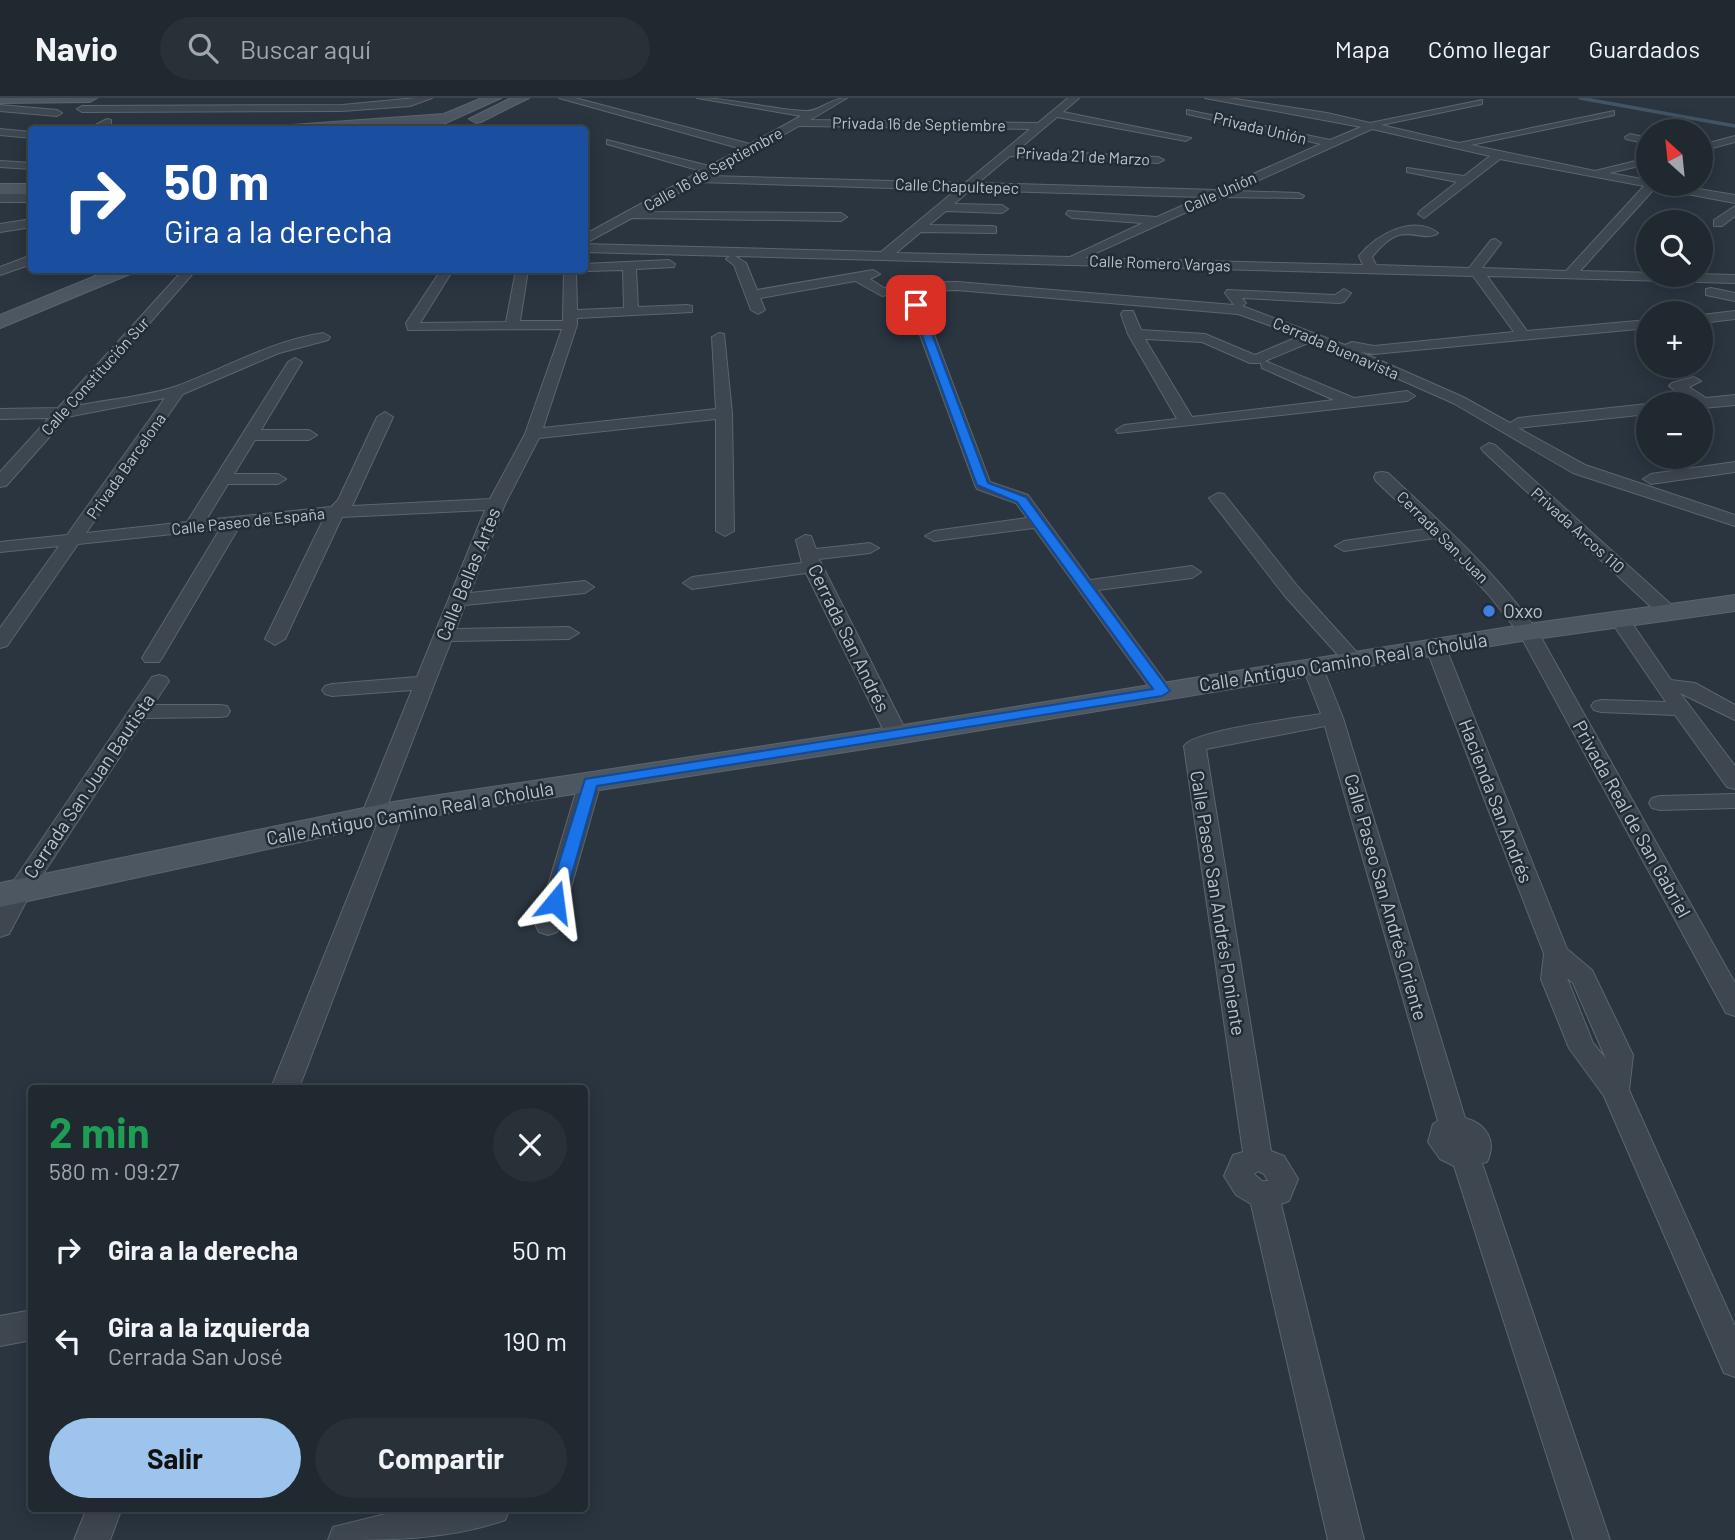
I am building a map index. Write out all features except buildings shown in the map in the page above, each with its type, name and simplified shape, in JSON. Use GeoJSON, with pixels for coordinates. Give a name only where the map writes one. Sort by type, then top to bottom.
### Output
{"type":"FeatureCollection","features":[{"type":"Feature","properties":{"kind":"main road"},"geometry":{"type":"LineString","coordinates":[[448,124],[494,98]]}},
{"type":"Feature","properties":{"kind":"main road"},"geometry":{"type":"LineString","coordinates":[[325,126],[388,122],[448,124],[523,98]]}},
{"type":"Feature","properties":{"kind":"main road"},"geometry":{"type":"LineString","coordinates":[[0,99],[86,104]]}},
{"type":"Feature","properties":{"kind":"main road"},"geometry":{"type":"LineString","coordinates":[[388,122],[407,126]]}},
{"type":"Feature","properties":{"kind":"main road"},"geometry":{"type":"LineString","coordinates":[[0,189],[28,189]]}},
{"type":"Feature","properties":{"kind":"main road"},"geometry":{"type":"LineString","coordinates":[[0,310],[87,273]]}},
{"type":"Feature","properties":{"kind":"main road"},"geometry":{"type":"LineString","coordinates":[[0,322],[117,273]]}},
{"type":"Feature","properties":{"kind":"main road","name":"Calle Antiguo Camino Real a Cholula"},"geometry":{"type":"LineString","coordinates":[[10,893],[382,814],[897,735],[1528,632],[1735,603]]}},
{"type":"Feature","properties":{"kind":"street"},"geometry":{"type":"LineString","coordinates":[[343,103],[363,98]]}},
{"type":"Feature","properties":{"kind":"street"},"geometry":{"type":"LineString","coordinates":[[86,104],[396,104],[427,98]]}},
{"type":"Feature","properties":{"kind":"street"},"geometry":{"type":"LineString","coordinates":[[564,98],[752,148]]}},
{"type":"Feature","properties":{"kind":"street"},"geometry":{"type":"LineString","coordinates":[[702,98],[811,115]]}},
{"type":"Feature","properties":{"kind":"street","name":"Calle 16 de Septiembre"},"geometry":{"type":"LineString","coordinates":[[588,238],[842,98]]}},
{"type":"Feature","properties":{"kind":"street"},"geometry":{"type":"LineString","coordinates":[[1210,98],[1327,116],[1636,183]]}},
{"type":"Feature","properties":{"kind":"street"},"geometry":{"type":"LineString","coordinates":[[885,256],[1069,99]]}},
{"type":"Feature","properties":{"kind":"street","name":"Calle Unión"},"geometry":{"type":"LineString","coordinates":[[1070,260],[1372,125],[1478,102]]}},
{"type":"Feature","properties":{"kind":"street"},"geometry":{"type":"LineString","coordinates":[[337,125],[343,103]]}},
{"type":"Feature","properties":{"kind":"street"},"geometry":{"type":"LineString","coordinates":[[0,108],[58,104]]}},
{"type":"Feature","properties":{"kind":"street","name":"Privada Unión"},"geometry":{"type":"LineString","coordinates":[[1191,112],[1329,143]]}},
{"type":"Feature","properties":{"kind":"street"},"geometry":{"type":"LineString","coordinates":[[1053,113],[1186,138]]}},
{"type":"Feature","properties":{"kind":"street"},"geometry":{"type":"LineString","coordinates":[[1458,145],[1610,113]]}},
{"type":"Feature","properties":{"kind":"street"},"geometry":{"type":"LineString","coordinates":[[1210,126],[1222,120]]}},
{"type":"Feature","properties":{"kind":"street"},"geometry":{"type":"LineString","coordinates":[[99,126],[107,122]]}},
{"type":"Feature","properties":{"kind":"street","name":"Privada 16 de Septiembre"},"geometry":{"type":"LineString","coordinates":[[797,123],[1040,126]]}},
{"type":"Feature","properties":{"kind":"street"},"geometry":{"type":"LineString","coordinates":[[0,132],[28,135]]}},
{"type":"Feature","properties":{"kind":"street"},"geometry":{"type":"LineString","coordinates":[[1170,152],[1198,132]]}},
{"type":"Feature","properties":{"kind":"street"},"geometry":{"type":"LineString","coordinates":[[1630,137],[1636,138]]}},
{"type":"Feature","properties":{"kind":"street"},"geometry":{"type":"LineString","coordinates":[[1713,145],[1735,139]]}},
{"type":"Feature","properties":{"kind":"street"},"geometry":{"type":"LineString","coordinates":[[611,142],[713,171]]}},
{"type":"Feature","properties":{"kind":"street","name":"Privada 21 de Marzo"},"geometry":{"type":"LineString","coordinates":[[1007,153],[1158,160]]}},
{"type":"Feature","properties":{"kind":"street"},"geometry":{"type":"LineString","coordinates":[[1424,214],[1498,155]]}},
{"type":"Feature","properties":{"kind":"street"},"geometry":{"type":"LineString","coordinates":[[3,165],[28,156]]}},
{"type":"Feature","properties":{"kind":"street"},"geometry":{"type":"LineString","coordinates":[[1591,174],[1636,164]]}},
{"type":"Feature","properties":{"kind":"street"},"geometry":{"type":"LineString","coordinates":[[3,165],[28,166]]}},
{"type":"Feature","properties":{"kind":"street"},"geometry":{"type":"LineString","coordinates":[[1411,170],[1467,180]]}},
{"type":"Feature","properties":{"kind":"street","name":"Calle Chapultepec"},"geometry":{"type":"LineString","coordinates":[[699,178],[1298,196]]}},
{"type":"Feature","properties":{"kind":"street"},"geometry":{"type":"LineString","coordinates":[[1570,274],[1643,196]]}},
{"type":"Feature","properties":{"kind":"street"},"geometry":{"type":"LineString","coordinates":[[1713,196],[1735,199]]}},
{"type":"Feature","properties":{"kind":"street"},"geometry":{"type":"LineString","coordinates":[[0,198],[28,198]]}},
{"type":"Feature","properties":{"kind":"street"},"geometry":{"type":"LineString","coordinates":[[812,202],[819,217]]}},
{"type":"Feature","properties":{"kind":"street"},"geometry":{"type":"LineString","coordinates":[[944,207],[1002,209]]}},
{"type":"Feature","properties":{"kind":"street"},"geometry":{"type":"LineString","coordinates":[[1718,223],[1735,210]]}},
{"type":"Feature","properties":{"kind":"street"},"geometry":{"type":"LineString","coordinates":[[1072,214],[1158,220]]}},
{"type":"Feature","properties":{"kind":"street"},"geometry":{"type":"LineString","coordinates":[[630,215],[841,216]]}},
{"type":"Feature","properties":{"kind":"street"},"geometry":{"type":"LineString","coordinates":[[0,228],[28,224]]}},
{"type":"Feature","properties":{"kind":"street"},"geometry":{"type":"LineString","coordinates":[[920,228],[992,230]]}},
{"type":"Feature","properties":{"kind":"street"},"geometry":{"type":"LineString","coordinates":[[1371,269],[1366,256],[1393,231],[1402,229],[1432,233]]}},
{"type":"Feature","properties":{"kind":"street"},"geometry":{"type":"LineString","coordinates":[[757,230],[804,230]]}},
{"type":"Feature","properties":{"kind":"street"},"geometry":{"type":"LineString","coordinates":[[1495,243],[1476,265],[1478,272],[1524,337]]}},
{"type":"Feature","properties":{"kind":"street"},"geometry":{"type":"LineString","coordinates":[[823,244],[838,254]]}},
{"type":"Feature","properties":{"kind":"street","name":"Calle Romero Vargas"},"geometry":{"type":"LineString","coordinates":[[588,248],[1735,278]]}},
{"type":"Feature","properties":{"kind":"street"},"geometry":{"type":"LineString","coordinates":[[0,260],[28,257]]}},
{"type":"Feature","properties":{"kind":"street"},"geometry":{"type":"LineString","coordinates":[[0,271],[28,259]]}},
{"type":"Feature","properties":{"kind":"street"},"geometry":{"type":"LineString","coordinates":[[732,259],[740,263],[758,310]]}},
{"type":"Feature","properties":{"kind":"street"},"geometry":{"type":"LineString","coordinates":[[588,267],[672,263]]}},
{"type":"Feature","properties":{"kind":"street"},"geometry":{"type":"LineString","coordinates":[[629,266],[631,310]]}},
{"type":"Feature","properties":{"kind":"street","name":"Calle Constitución Sur"},"geometry":{"type":"LineString","coordinates":[[0,482],[187,273]]}},
{"type":"Feature","properties":{"kind":"street"},"geometry":{"type":"LineString","coordinates":[[445,273],[413,327],[569,324],[631,310],[687,309]]}},
{"type":"Feature","properties":{"kind":"street"},"geometry":{"type":"LineString","coordinates":[[512,326],[521,273]]}},
{"type":"Feature","properties":{"kind":"street","name":"Calle Bellas Artes"},"geometry":{"type":"LineString","coordinates":[[286,1085],[382,814],[423,683],[496,504],[533,434],[569,324],[570,273]]}},
{"type":"Feature","properties":{"kind":"street","name":"Cerrada Buenavista"},"geometry":{"type":"LineString","coordinates":[[752,295],[858,277],[879,291],[908,287],[968,287],[1219,307],[1257,315],[1359,352],[1466,404],[1579,469],[1735,521]]}},
{"type":"Feature","properties":{"kind":"street"},"geometry":{"type":"LineString","coordinates":[[1239,303],[1230,294],[1235,292],[1339,299],[1344,293]]}},
{"type":"Feature","properties":{"kind":"street"},"geometry":{"type":"LineString","coordinates":[[1711,292],[1735,297]]}},
{"type":"Feature","properties":{"kind":"street"},"geometry":{"type":"LineString","coordinates":[[1135,294],[1239,303],[1359,352],[1636,325]]}},
{"type":"Feature","properties":{"kind":"street"},"geometry":{"type":"LineString","coordinates":[[916,305],[983,485],[1018,496],[1162,691]]}},
{"type":"Feature","properties":{"kind":"street"},"geometry":{"type":"LineString","coordinates":[[1128,314],[1135,334],[1187,422]]}},
{"type":"Feature","properties":{"kind":"street"},"geometry":{"type":"LineString","coordinates":[[1713,318],[1735,316]]}},
{"type":"Feature","properties":{"kind":"street"},"geometry":{"type":"LineString","coordinates":[[1135,334],[1205,338],[1255,360],[1320,339]]}},
{"type":"Feature","properties":{"kind":"street"},"geometry":{"type":"LineString","coordinates":[[0,414],[62,413],[178,391],[274,350],[323,337]]}},
{"type":"Feature","properties":{"kind":"street"},"geometry":{"type":"LineString","coordinates":[[719,337],[724,413],[725,531]]}},
{"type":"Feature","properties":{"kind":"street"},"geometry":{"type":"LineString","coordinates":[[1320,339],[1267,365],[1352,403]]}},
{"type":"Feature","properties":{"kind":"street"},"geometry":{"type":"LineString","coordinates":[[193,527],[295,362]]}},
{"type":"Feature","properties":{"kind":"street"},"geometry":{"type":"LineString","coordinates":[[1684,392],[1677,386],[1694,381]]}},
{"type":"Feature","properties":{"kind":"street","name":"Privada Barcelona"},"geometry":{"type":"LineString","coordinates":[[0,642],[178,391]]}},
{"type":"Feature","properties":{"kind":"street"},"geometry":{"type":"LineString","coordinates":[[1125,430],[1406,396]]}},
{"type":"Feature","properties":{"kind":"street"},"geometry":{"type":"LineString","coordinates":[[1713,402],[1735,400]]}},
{"type":"Feature","properties":{"kind":"street"},"geometry":{"type":"LineString","coordinates":[[1518,423],[1636,410]]}},
{"type":"Feature","properties":{"kind":"street"},"geometry":{"type":"LineString","coordinates":[[533,434],[724,413]]}},
{"type":"Feature","properties":{"kind":"street"},"geometry":{"type":"LineString","coordinates":[[275,639],[337,512],[346,502],[385,417]]}},
{"type":"Feature","properties":{"kind":"street"},"geometry":{"type":"LineString","coordinates":[[249,435],[309,435]]}},
{"type":"Feature","properties":{"kind":"street","name":"Privada Arcos 110"},"geometry":{"type":"LineString","coordinates":[[1489,448],[1668,612]]}},
{"type":"Feature","properties":{"kind":"street"},"geometry":{"type":"LineString","coordinates":[[1651,479],[1735,467]]}},
{"type":"Feature","properties":{"kind":"street","name":"Cerrada San Juan"},"geometry":{"type":"LineString","coordinates":[[1382,477],[1498,592],[1528,632]]}},
{"type":"Feature","properties":{"kind":"street"},"geometry":{"type":"LineString","coordinates":[[223,479],[278,479]]}},
{"type":"Feature","properties":{"kind":"street"},"geometry":{"type":"LineString","coordinates":[[1218,498],[1291,591],[1354,661]]}},
{"type":"Feature","properties":{"kind":"street","name":"Calle Paseo de España"},"geometry":{"type":"LineString","coordinates":[[0,547],[337,512],[496,504]]}},
{"type":"Feature","properties":{"kind":"street"},"geometry":{"type":"LineString","coordinates":[[934,536],[1039,522]]}},
{"type":"Feature","properties":{"kind":"street"},"geometry":{"type":"LineString","coordinates":[[152,658],[233,523]]}},
{"type":"Feature","properties":{"kind":"street"},"geometry":{"type":"LineString","coordinates":[[1344,547],[1440,532]]}},
{"type":"Feature","properties":{"kind":"street"},"geometry":{"type":"LineString","coordinates":[[692,583],[809,554],[870,548]]}},
{"type":"Feature","properties":{"kind":"street","name":"Cerrada San Andrés"},"geometry":{"type":"LineString","coordinates":[[809,554],[897,735]]}},
{"type":"Feature","properties":{"kind":"street"},"geometry":{"type":"LineString","coordinates":[[1086,586],[1192,572]]}},
{"type":"Feature","properties":{"kind":"street"},"geometry":{"type":"LineString","coordinates":[[456,600],[585,587]]}},
{"type":"Feature","properties":{"kind":"street"},"geometry":{"type":"LineString","coordinates":[[1628,618],[1672,686],[1735,761]]}},
{"type":"Feature","properties":{"kind":"street","name":"Privada Real de San Gabriel"},"geometry":{"type":"LineString","coordinates":[[1528,632],[1735,1006]]}},
{"type":"Feature","properties":{"kind":"street"},"geometry":{"type":"LineString","coordinates":[[443,635],[569,633]]}},
{"type":"Feature","properties":{"kind":"street","name":"Hacienda San Andrés"},"geometry":{"type":"LineString","coordinates":[[1436,648],[1557,954],[1554,979],[1583,1048],[1615,1090],[1735,1362]]}},
{"type":"Feature","properties":{"kind":"street","name":"Calle Paseo San Andrés Oriente"},"geometry":{"type":"LineString","coordinates":[[1313,668],[1333,718],[1454,1127],[1469,1131],[1478,1142],[1477,1153],[1466,1157],[1591,1540]]}},
{"type":"Feature","properties":{"kind":"street","name":"Cerrada San Juan Bautista"},"geometry":{"type":"LineString","coordinates":[[0,928],[10,893],[141,712],[159,681]]}},
{"type":"Feature","properties":{"kind":"street"},"geometry":{"type":"LineString","coordinates":[[332,690],[423,683]]}},
{"type":"Feature","properties":{"kind":"street"},"geometry":{"type":"LineString","coordinates":[[1672,686],[1681,709],[1735,782]]}},
{"type":"Feature","properties":{"kind":"street"},"geometry":{"type":"LineString","coordinates":[[1672,686],[1696,691],[1735,714]]}},
{"type":"Feature","properties":{"kind":"street"},"geometry":{"type":"LineString","coordinates":[[1601,706],[1681,709]]}},
{"type":"Feature","properties":{"kind":"street"},"geometry":{"type":"LineString","coordinates":[[141,712],[220,711]]}},
{"type":"Feature","properties":{"kind":"street","name":"Calle Paseo San Andrés Poniente"},"geometry":{"type":"LineString","coordinates":[[1333,718],[1208,740],[1195,746],[1258,1159],[1243,1164],[1239,1176],[1247,1190],[1264,1196],[1346,1540]]}},
{"type":"Feature","properties":{"kind":"street"},"geometry":{"type":"LineString","coordinates":[[548,926],[590,782]]}},
{"type":"Feature","properties":{"kind":"street"},"geometry":{"type":"LineString","coordinates":[[1660,803],[1735,801]]}},
{"type":"Feature","properties":{"kind":"street"},"geometry":{"type":"LineString","coordinates":[[0,1331],[28,1326]]}},
{"type":"Feature","properties":{"kind":"street"},"geometry":{"type":"LineString","coordinates":[[92,1540],[103,1512]]}},
{"type":"Feature","properties":{"kind":"street"},"geometry":{"type":"LineString","coordinates":[[346,1540],[475,1512]]}},
{"type":"Feature","properties":{"kind":"waterway"},"geometry":{"type":"LineString","coordinates":[[1580,98],[1735,126]]}},
{"type":"Feature","properties":{"kind":"place","name":"Oxxo"},"geometry":{"type":"Point","coordinates":[1489,611]}},
{"type":"Feature","properties":{"kind":"route"},"geometry":{"type":"LineString","coordinates":[[555,902],[590,782],[919,732],[1162,691],[1022,499],[983,485],[916,305]]}}]}
